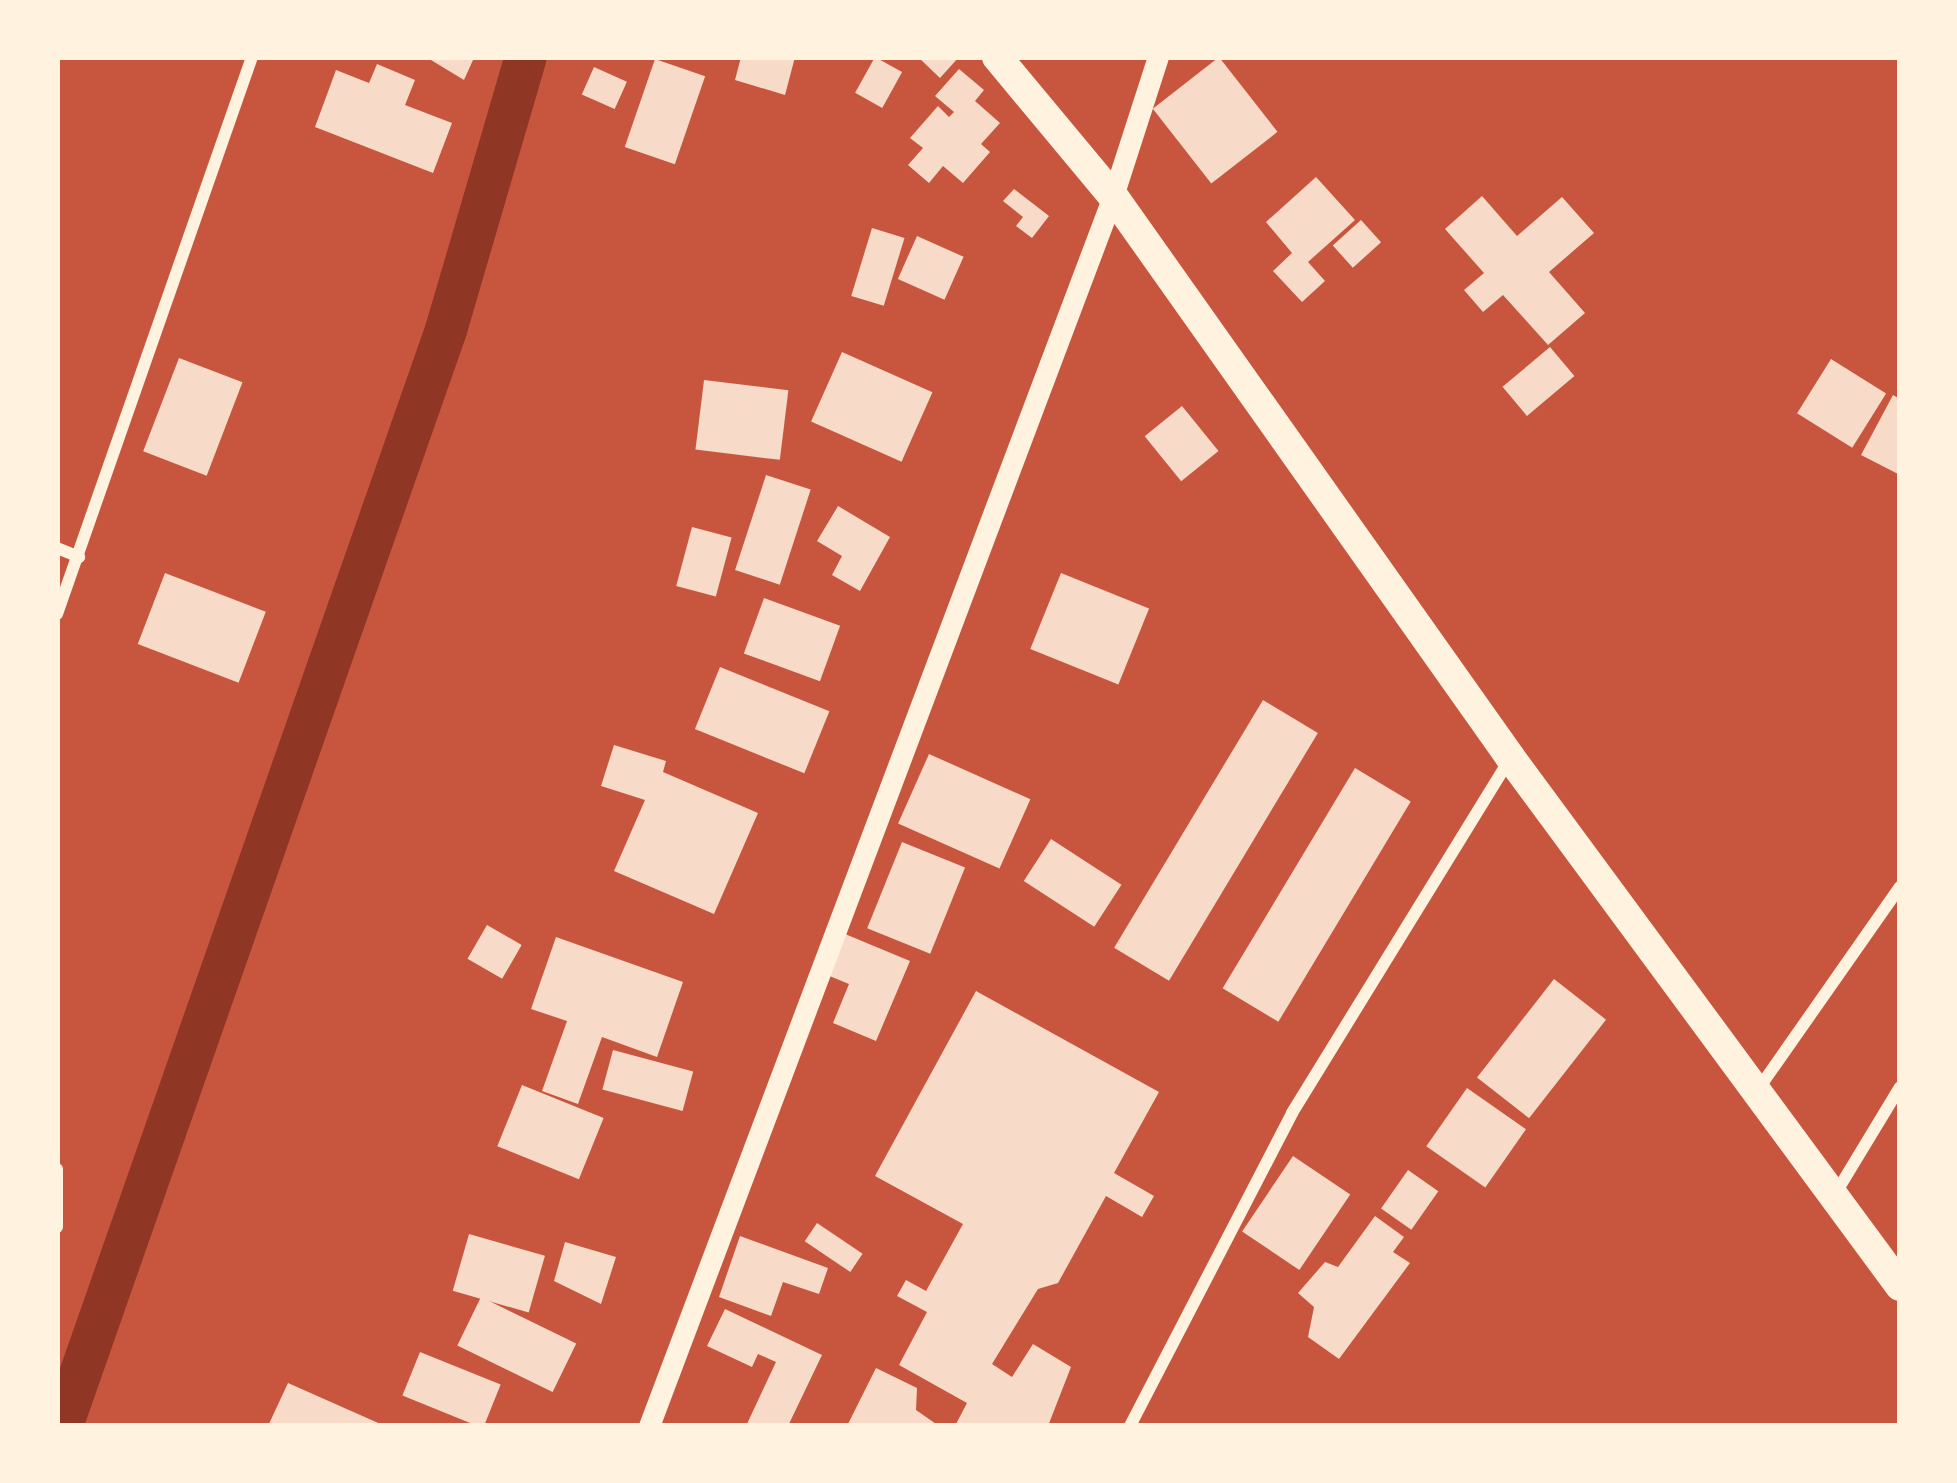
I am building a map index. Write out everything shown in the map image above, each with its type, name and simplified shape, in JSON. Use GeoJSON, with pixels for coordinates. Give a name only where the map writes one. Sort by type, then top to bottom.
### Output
{"type":"FeatureCollection","features":[{"type":"Feature","properties":{"kind":"main road"},"geometry":{"type":"LineString","coordinates":[[997,57],[1114,196],[1510,758],[1900,1286]]}},
{"type":"Feature","properties":{"kind":"street"},"geometry":{"type":"LineString","coordinates":[[57,614],[252,57]]}},
{"type":"Feature","properties":{"kind":"street"},"geometry":{"type":"LineString","coordinates":[[649,1426],[1114,196],[1158,57]]}},
{"type":"Feature","properties":{"kind":"street"},"geometry":{"type":"LineString","coordinates":[[57,548],[79,556]]}},
{"type":"Feature","properties":{"kind":"street"},"geometry":{"type":"LineString","coordinates":[[1130,1426],[1292,1113],[1510,758]]}},
{"type":"Feature","properties":{"kind":"street"},"geometry":{"type":"LineString","coordinates":[[1756,1092],[1900,887]]}},
{"type":"Feature","properties":{"kind":"street"},"geometry":{"type":"LineString","coordinates":[[1834,1197],[1900,1088]]}},
{"type":"Feature","properties":{"kind":"street"},"geometry":{"type":"LineString","coordinates":[[57,1169],[57,1227]]}},
{"type":"Feature","properties":{"kind":"building"},"geometry":{"type":"Polygon","coordinates":[[[426,57],[466,57],[473,60],[464,80],[426,57]]]}},
{"type":"Feature","properties":{"kind":"building"},"geometry":{"type":"Polygon","coordinates":[[[741,57],[795,57],[785,95],[735,80],[741,57]]]}},
{"type":"Feature","properties":{"kind":"building"},"geometry":{"type":"Polygon","coordinates":[[[875,57],[902,72],[882,108],[855,93],[875,57]]]}},
{"type":"Feature","properties":{"kind":"building"},"geometry":{"type":"Polygon","coordinates":[[[918,57],[959,57],[940,78],[918,57]]]}},
{"type":"Feature","properties":{"kind":"building"},"geometry":{"type":"Polygon","coordinates":[[[1219,57],[1277,132],[1211,184],[1153,109],[1219,57]]]}},
{"type":"Feature","properties":{"kind":"building"},"geometry":{"type":"Polygon","coordinates":[[[655,59],[705,76],[675,164],[625,147],[655,59]]]}},
{"type":"Feature","properties":{"kind":"building"},"geometry":{"type":"Polygon","coordinates":[[[377,64],[415,80],[405,105],[452,123],[433,173],[315,127],[336,70],[369,83],[377,64]]]}},
{"type":"Feature","properties":{"kind":"building"},"geometry":{"type":"Polygon","coordinates":[[[594,67],[627,82],[615,109],[582,94],[594,67]]]}},
{"type":"Feature","properties":{"kind":"building"},"geometry":{"type":"Polygon","coordinates":[[[959,69],[984,90],[975,101],[1000,123],[981,144],[990,152],[963,183],[943,166],[929,183],[908,165],[923,148],[910,138],[938,106],[949,117],[954,112],[935,96],[959,69]]]}},
{"type":"Feature","properties":{"kind":"building"},"geometry":{"type":"Polygon","coordinates":[[[1316,177],[1355,220],[1308,262],[1325,281],[1302,302],[1273,271],[1292,253],[1266,222],[1316,177]]]}},
{"type":"Feature","properties":{"kind":"building"},"geometry":{"type":"Polygon","coordinates":[[[1014,189],[1049,216],[1032,238],[1016,226],[1023,217],[1003,201],[1014,189]]]}},
{"type":"Feature","properties":{"kind":"building"},"geometry":{"type":"Polygon","coordinates":[[[1482,196],[1517,236],[1562,197],[1594,233],[1549,272],[1585,313],[1548,345],[1503,295],[1483,312],[1464,290],[1484,273],[1445,229],[1482,196]]]}},
{"type":"Feature","properties":{"kind":"building"},"geometry":{"type":"Polygon","coordinates":[[[1361,220],[1381,242],[1353,268],[1333,245],[1361,220]]]}},
{"type":"Feature","properties":{"kind":"building"},"geometry":{"type":"Polygon","coordinates":[[[872,228],[905,238],[884,306],[851,296],[872,228]]]}},
{"type":"Feature","properties":{"kind":"building"},"geometry":{"type":"Polygon","coordinates":[[[917,236],[964,257],[944,300],[898,279],[917,236]]]}},
{"type":"Feature","properties":{"kind":"building"},"geometry":{"type":"Polygon","coordinates":[[[1550,347],[1574,376],[1527,416],[1503,387],[1550,347]]]}},
{"type":"Feature","properties":{"kind":"building"},"geometry":{"type":"Polygon","coordinates":[[[842,352],[932,392],[902,462],[811,421],[842,352]]]}},
{"type":"Feature","properties":{"kind":"building"},"geometry":{"type":"Polygon","coordinates":[[[179,358],[242,382],[207,476],[143,451],[179,358]]]}},
{"type":"Feature","properties":{"kind":"building"},"geometry":{"type":"Polygon","coordinates":[[[1831,359],[1886,393],[1852,448],[1797,413],[1831,359]]]}},
{"type":"Feature","properties":{"kind":"building"},"geometry":{"type":"Polygon","coordinates":[[[704,380],[788,390],[780,460],[695,449],[704,380]]]}},
{"type":"Feature","properties":{"kind":"building"},"geometry":{"type":"Polygon","coordinates":[[[1893,395],[1900,399],[1900,475],[1861,455],[1893,395]]]}},
{"type":"Feature","properties":{"kind":"building"},"geometry":{"type":"Polygon","coordinates":[[[1182,406],[1219,451],[1181,481],[1145,436],[1182,406]]]}},
{"type":"Feature","properties":{"kind":"building"},"geometry":{"type":"Polygon","coordinates":[[[766,475],[811,490],[780,585],[735,570],[766,475]]]}},
{"type":"Feature","properties":{"kind":"building"},"geometry":{"type":"Polygon","coordinates":[[[838,506],[890,537],[860,591],[832,575],[842,556],[817,541],[838,506]]]}},
{"type":"Feature","properties":{"kind":"building"},"geometry":{"type":"Polygon","coordinates":[[[692,527],[732,538],[716,597],[676,586],[692,527]]]}},
{"type":"Feature","properties":{"kind":"building"},"geometry":{"type":"Polygon","coordinates":[[[165,573],[266,612],[239,683],[138,644],[165,573]]]}},
{"type":"Feature","properties":{"kind":"building"},"geometry":{"type":"Polygon","coordinates":[[[1061,573],[1149,609],[1118,685],[1030,649],[1061,573]]]}},
{"type":"Feature","properties":{"kind":"building"},"geometry":{"type":"Polygon","coordinates":[[[764,598],[840,626],[820,681],[744,653],[764,598]]]}},
{"type":"Feature","properties":{"kind":"building"},"geometry":{"type":"Polygon","coordinates":[[[720,667],[829,711],[804,773],[695,729],[720,667]]]}},
{"type":"Feature","properties":{"kind":"building"},"geometry":{"type":"Polygon","coordinates":[[[1263,700],[1318,733],[1169,981],[1114,948],[1263,700]]]}},
{"type":"Feature","properties":{"kind":"building"},"geometry":{"type":"Polygon","coordinates":[[[614,745],[666,761],[663,772],[758,813],[714,914],[614,871],[645,800],[601,786],[614,745]]]}},
{"type":"Feature","properties":{"kind":"building"},"geometry":{"type":"Polygon","coordinates":[[[929,754],[1030,799],[999,869],[898,823],[929,754]]]}},
{"type":"Feature","properties":{"kind":"building"},"geometry":{"type":"Polygon","coordinates":[[[1355,768],[1411,801],[1278,1022],[1223,988],[1355,768]]]}},
{"type":"Feature","properties":{"kind":"building"},"geometry":{"type":"Polygon","coordinates":[[[1051,839],[1121,885],[1094,927],[1024,881],[1051,839]]]}},
{"type":"Feature","properties":{"kind":"building"},"geometry":{"type":"Polygon","coordinates":[[[902,842],[965,867],[930,954],[867,928],[902,842]]]}},
{"type":"Feature","properties":{"kind":"building"},"geometry":{"type":"Polygon","coordinates":[[[487,925],[522,945],[502,979],[468,959],[487,925]]]}},
{"type":"Feature","properties":{"kind":"building"},"geometry":{"type":"Polygon","coordinates":[[[845,934],[910,961],[876,1041],[833,1023],[849,984],[827,975],[845,934]]]}},
{"type":"Feature","properties":{"kind":"building"},"geometry":{"type":"Polygon","coordinates":[[[556,937],[683,982],[657,1057],[602,1037],[578,1104],[542,1091],[567,1021],[531,1009],[556,937]]]}},
{"type":"Feature","properties":{"kind":"building"},"geometry":{"type":"Polygon","coordinates":[[[1554,979],[1606,1020],[1529,1118],[1477,1078],[1554,979]]]}},
{"type":"Feature","properties":{"kind":"building"},"geometry":{"type":"Polygon","coordinates":[[[976,991],[1159,1092],[1114,1173],[1154,1196],[1142,1217],[1106,1196],[1058,1283],[1038,1289],[992,1364],[1012,1377],[1033,1344],[1071,1367],[1048,1426],[955,1426],[967,1403],[899,1365],[927,1312],[897,1296],[906,1280],[926,1291],[963,1224],[875,1176],[976,991]]]}},
{"type":"Feature","properties":{"kind":"building"},"geometry":{"type":"Polygon","coordinates":[[[613,1050],[693,1071],[683,1111],[602,1090],[613,1050]]]}},
{"type":"Feature","properties":{"kind":"building"},"geometry":{"type":"Polygon","coordinates":[[[522,1085],[604,1118],[579,1179],[497,1146],[522,1085]]]}},
{"type":"Feature","properties":{"kind":"building"},"geometry":{"type":"Polygon","coordinates":[[[1467,1088],[1526,1129],[1485,1187],[1426,1146],[1467,1088]]]}},
{"type":"Feature","properties":{"kind":"building"},"geometry":{"type":"Polygon","coordinates":[[[1293,1156],[1350,1195],[1299,1270],[1242,1231],[1293,1156]]]}},
{"type":"Feature","properties":{"kind":"building"},"geometry":{"type":"Polygon","coordinates":[[[1408,1170],[1438,1191],[1411,1230],[1381,1209],[1408,1170]]]}},
{"type":"Feature","properties":{"kind":"building"},"geometry":{"type":"Polygon","coordinates":[[[1375,1216],[1404,1237],[1393,1252],[1410,1263],[1339,1359],[1308,1337],[1314,1307],[1298,1293],[1325,1262],[1338,1267],[1375,1216]]]}},
{"type":"Feature","properties":{"kind":"building"},"geometry":{"type":"Polygon","coordinates":[[[817,1223],[863,1254],[850,1272],[805,1241],[817,1223]]]}},
{"type":"Feature","properties":{"kind":"building"},"geometry":{"type":"Polygon","coordinates":[[[469,1234],[545,1256],[529,1312],[453,1291],[469,1234]]]}},
{"type":"Feature","properties":{"kind":"building"},"geometry":{"type":"Polygon","coordinates":[[[740,1236],[828,1268],[819,1294],[783,1282],[771,1316],[719,1297],[740,1236]]]}},
{"type":"Feature","properties":{"kind":"building"},"geometry":{"type":"Polygon","coordinates":[[[565,1242],[616,1257],[601,1304],[554,1281],[565,1242]]]}},
{"type":"Feature","properties":{"kind":"building"},"geometry":{"type":"Polygon","coordinates":[[[481,1297],[576,1343],[553,1392],[457,1346],[481,1297]]]}},
{"type":"Feature","properties":{"kind":"building"},"geometry":{"type":"Polygon","coordinates":[[[725,1309],[822,1355],[788,1426],[746,1426],[776,1362],[758,1354],[752,1367],[707,1346],[725,1309]]]}},
{"type":"Feature","properties":{"kind":"building"},"geometry":{"type":"Polygon","coordinates":[[[420,1352],[501,1385],[484,1426],[402,1396],[420,1352]]]}},
{"type":"Feature","properties":{"kind":"building"},"geometry":{"type":"Polygon","coordinates":[[[876,1368],[917,1388],[916,1410],[939,1426],[847,1426],[876,1368]]]}},
{"type":"Feature","properties":{"kind":"building"},"geometry":{"type":"Polygon","coordinates":[[[288,1383],[385,1426],[268,1426],[288,1383]]]}},
{"type":"Feature","properties":{"kind":"waterway"},"geometry":{"type":"LineString","coordinates":[[62,1426],[446,330],[526,57]]}}]}
